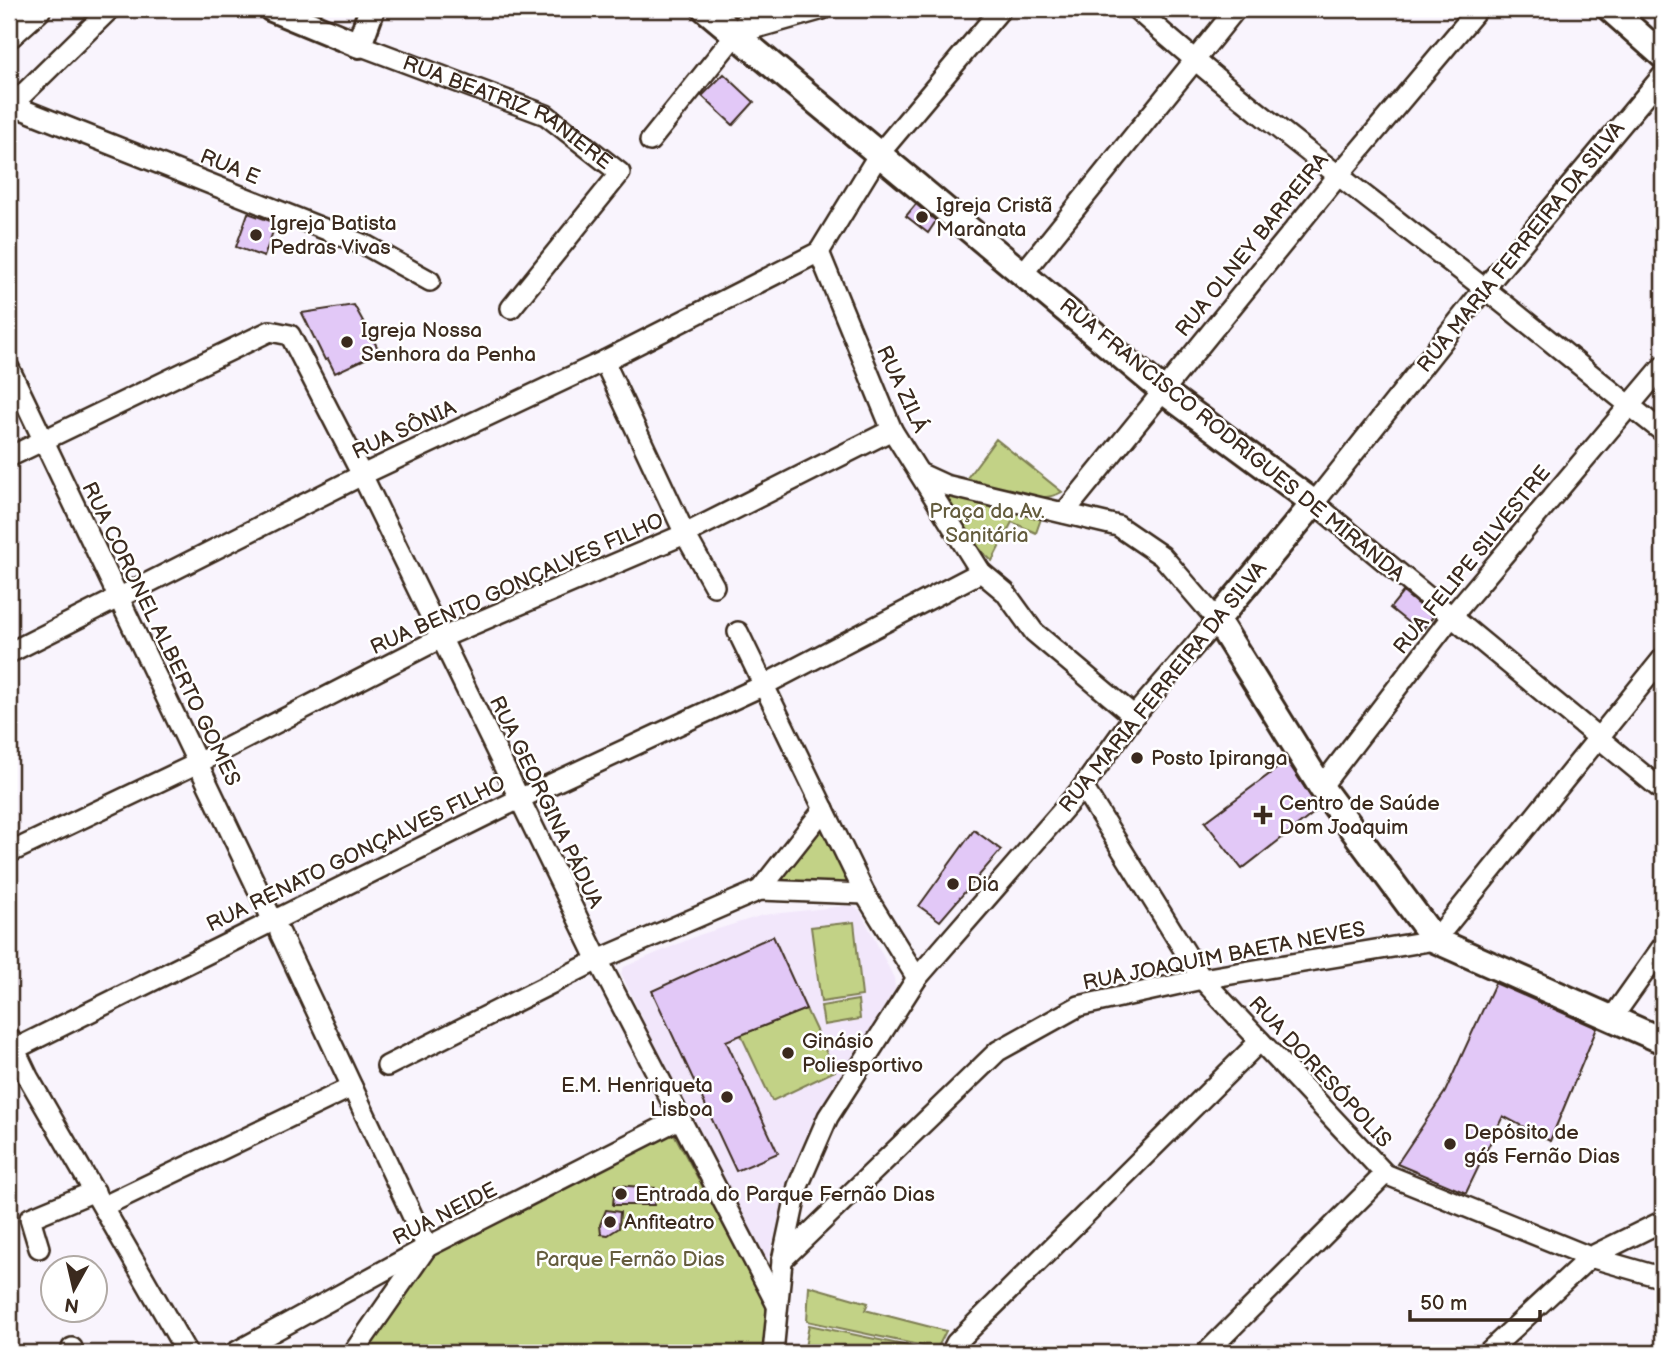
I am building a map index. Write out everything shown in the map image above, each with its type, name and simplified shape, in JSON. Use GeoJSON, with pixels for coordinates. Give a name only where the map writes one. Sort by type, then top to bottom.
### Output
{"type":"FeatureCollection","features":[{"type":"Feature","properties":{"kind":"main road"},"geometry":{"type":"LineString","coordinates":[[9,33],[36,9]]}},
{"type":"Feature","properties":{"kind":"street"},"geometry":{"type":"LineString","coordinates":[[10,104],[110,9]]}},
{"type":"Feature","properties":{"kind":"street","name":"RUA BEATRIZ RANIERE"},"geometry":{"type":"LineString","coordinates":[[272,9],[359,45],[546,115],[620,173],[511,308]]}},
{"type":"Feature","properties":{"kind":"street"},"geometry":{"type":"LineString","coordinates":[[359,45],[372,9]]}},
{"type":"Feature","properties":{"kind":"street","name":"RUA FRANCISCO RODRIGUES DE MIRANDA"},"geometry":{"type":"LineString","coordinates":[[705,9],[1024,272],[1163,391],[1314,503],[1663,791]]}},
{"type":"Feature","properties":{"kind":"street"},"geometry":{"type":"LineString","coordinates":[[650,141],[756,9]]}},
{"type":"Feature","properties":{"kind":"street"},"geometry":{"type":"LineString","coordinates":[[734,35],[823,9]]}},
{"type":"Feature","properties":{"kind":"street"},"geometry":{"type":"LineString","coordinates":[[819,252],[879,153],[1001,9]]}},
{"type":"Feature","properties":{"kind":"street"},"geometry":{"type":"LineString","coordinates":[[1136,9],[1193,60],[1336,177],[1484,289],[1663,432]]}},
{"type":"Feature","properties":{"kind":"street"},"geometry":{"type":"LineString","coordinates":[[1024,272],[1236,9]]}},
{"type":"Feature","properties":{"kind":"street","name":"RUA OLNEY BARREIRA"},"geometry":{"type":"LineString","coordinates":[[1064,513],[1336,177],[1478,9]]}},
{"type":"Feature","properties":{"kind":"street"},"geometry":{"type":"LineString","coordinates":[[1610,9],[1663,56]]}},
{"type":"Feature","properties":{"kind":"street","name":"RUA MARIA FERREIRA DA SILVA"},"geometry":{"type":"LineString","coordinates":[[773,1353],[782,1261],[799,1186],[812,1151],[828,1117],[917,978],[1083,787],[1134,716],[1314,503],[1484,289],[1663,75]]}},
{"type":"Feature","properties":{"kind":"street","name":"RUA E"},"geometry":{"type":"LineString","coordinates":[[10,104],[367,246],[430,281]]}},
{"type":"Feature","properties":{"kind":"street","name":"RUA SÔNIA"},"geometry":{"type":"LineString","coordinates":[[9,653],[362,475],[604,361],[819,252]]}},
{"type":"Feature","properties":{"kind":"street","name":"RUA ZILÁ"},"geometry":{"type":"LineString","coordinates":[[819,252],[892,430],[981,572],[1005,592],[1034,632],[1134,716]]}},
{"type":"Feature","properties":{"kind":"street","name":"RUA GEORGINA PÁDUA"},"geometry":{"type":"LineString","coordinates":[[43,440],[270,331],[284,332],[295,341],[598,960],[777,1305]]}},
{"type":"Feature","properties":{"kind":"street"},"geometry":{"type":"LineString","coordinates":[[604,361],[685,534],[714,586]]}},
{"type":"Feature","properties":{"kind":"street","name":"RUA FELIPE SILVESTRE"},"geometry":{"type":"LineString","coordinates":[[1321,787],[1452,616],[1663,366]]}},
{"type":"Feature","properties":{"kind":"street","name":"RUA CORONEL ALBERTO GOMES"},"geometry":{"type":"LineString","coordinates":[[9,368],[427,1247]]}},
{"type":"Feature","properties":{"kind":"street","name":"RUA BENTO GONÇALVES FILHO"},"geometry":{"type":"LineString","coordinates":[[9,853],[198,763],[441,638],[685,534],[892,430]]}},
{"type":"Feature","properties":{"kind":"street"},"geometry":{"type":"LineString","coordinates":[[9,457],[43,440]]}},
{"type":"Feature","properties":{"kind":"street"},"geometry":{"type":"LineString","coordinates":[[922,474],[946,485],[1104,521],[1132,534],[1174,568],[1217,620],[1321,787],[1435,940],[1663,1041]]}},
{"type":"Feature","properties":{"kind":"street","name":"RUA RENATO GONÇALVES FILHO"},"geometry":{"type":"LineString","coordinates":[[12,1043],[276,927],[519,799],[764,685],[981,572]]}},
{"type":"Feature","properties":{"kind":"street"},"geometry":{"type":"LineString","coordinates":[[738,632],[865,894],[917,978]]}},
{"type":"Feature","properties":{"kind":"street"},"geometry":{"type":"LineString","coordinates":[[1435,940],[1663,657]]}},
{"type":"Feature","properties":{"kind":"street","name":"RUA DORESÓPOLIS"},"geometry":{"type":"LineString","coordinates":[[1083,787],[1202,979],[1385,1174],[1590,1257],[1663,1278]]}},
{"type":"Feature","properties":{"kind":"street"},"geometry":{"type":"LineString","coordinates":[[760,890],[824,809]]}},
{"type":"Feature","properties":{"kind":"street"},"geometry":{"type":"LineString","coordinates":[[387,1066],[598,960],[760,890],[865,894]]}},
{"type":"Feature","properties":{"kind":"street","name":"RUA JOAQUIM BAETA NEVES"},"geometry":{"type":"LineString","coordinates":[[782,1261],[998,1051],[1079,1006],[1202,979],[1435,940]]}},
{"type":"Feature","properties":{"kind":"street"},"geometry":{"type":"LineString","coordinates":[[1612,1018],[1663,946]]}},
{"type":"Feature","properties":{"kind":"street"},"geometry":{"type":"LineString","coordinates":[[951,1353],[956,1343],[1260,1041]]}},
{"type":"Feature","properties":{"kind":"street"},"geometry":{"type":"LineString","coordinates":[[12,1043],[28,1077],[187,1353]]}},
{"type":"Feature","properties":{"kind":"street"},"geometry":{"type":"LineString","coordinates":[[39,1248],[30,1218],[100,1198],[352,1087]]}},
{"type":"Feature","properties":{"kind":"street","name":"RUA NEIDE"},"geometry":{"type":"LineString","coordinates":[[234,1353],[427,1247],[679,1119]]}},
{"type":"Feature","properties":{"kind":"street"},"geometry":{"type":"LineString","coordinates":[[1206,1353],[1385,1174]]}},
{"type":"Feature","properties":{"kind":"street"},"geometry":{"type":"LineString","coordinates":[[1487,1353],[1590,1257],[1663,1221]]}},
{"type":"Feature","properties":{"kind":"street"},"geometry":{"type":"LineString","coordinates":[[353,1353],[427,1247]]}},
{"type":"Feature","properties":{"kind":"shaded area"},"geometry":{"type":"Polygon","coordinates":[[[855,907],[861,912],[894,978],[895,989],[809,1128],[786,1190],[769,1257],[764,1261],[745,1235],[621,973],[624,967],[699,935],[763,915],[855,907]]]}},
{"type":"Feature","properties":{"kind":"green space","name":"Praça da Av. Sanitária"},"geometry":{"type":"Polygon","coordinates":[[[996,439],[1062,492],[1052,496],[1028,496],[967,478],[996,439]]]}},
{"type":"Feature","properties":{"kind":"green space","name":"Praça da Av. Sanitária"},"geometry":{"type":"Polygon","coordinates":[[[942,492],[1043,513],[1036,533],[1012,522],[992,561],[964,529],[942,492]]]}},
{"type":"Feature","properties":{"kind":"green space"},"geometry":{"type":"Polygon","coordinates":[[[820,828],[850,881],[847,884],[774,886],[820,828]]]}},
{"type":"Feature","properties":{"kind":"green space"},"geometry":{"type":"Polygon","coordinates":[[[854,922],[862,996],[821,1002],[811,927],[854,922]]]}},
{"type":"Feature","properties":{"kind":"green space"},"geometry":{"type":"Polygon","coordinates":[[[858,1000],[860,1019],[824,1025],[821,1006],[858,1000]]]}},
{"type":"Feature","properties":{"kind":"green space","name":"Ginásio Poliesportivo"},"geometry":{"type":"Polygon","coordinates":[[[806,1009],[835,1071],[772,1101],[741,1035],[806,1009]]]}},
{"type":"Feature","properties":{"kind":"green space","name":"Parque Fernão Dias"},"geometry":{"type":"Polygon","coordinates":[[[673,1132],[766,1304],[766,1353],[360,1353],[426,1259],[673,1132]]]}},
{"type":"Feature","properties":{"kind":"green space"},"geometry":{"type":"Polygon","coordinates":[[[809,1286],[868,1303],[865,1310],[946,1331],[937,1349],[807,1321],[809,1286]]]}},
{"type":"Feature","properties":{"kind":"green space"},"geometry":{"type":"Polygon","coordinates":[[[809,1325],[936,1352],[804,1353],[809,1325]]]}},
{"type":"Feature","properties":{"kind":"building"},"geometry":{"type":"Polygon","coordinates":[[[724,74],[754,102],[733,125],[702,96],[724,74]]]}},
{"type":"Feature","properties":{"kind":"building","name":"Igreja Cristã Maranata"},"geometry":{"type":"Polygon","coordinates":[[[916,204],[936,221],[928,233],[906,216],[916,204]]]}},
{"type":"Feature","properties":{"kind":"building","name":"Igreja Batista Pedras Vivas"},"geometry":{"type":"Polygon","coordinates":[[[248,213],[276,223],[264,257],[236,247],[248,213]]]}},
{"type":"Feature","properties":{"kind":"building","name":"Igreja Nossa Senhora da Penha"},"geometry":{"type":"Polygon","coordinates":[[[354,305],[380,352],[335,373],[328,359],[325,360],[302,313],[354,305]]]}},
{"type":"Feature","properties":{"kind":"building"},"geometry":{"type":"Polygon","coordinates":[[[1403,592],[1433,617],[1420,632],[1390,608],[1403,592]]]}},
{"type":"Feature","properties":{"kind":"building","name":"Centro de Saúde Dom Joaquim"},"geometry":{"type":"Polygon","coordinates":[[[1287,761],[1319,809],[1242,869],[1205,822],[1287,761]]]}},
{"type":"Feature","properties":{"kind":"building","name":"Dia"},"geometry":{"type":"Polygon","coordinates":[[[974,830],[1001,850],[940,921],[919,906],[974,830]]]}},
{"type":"Feature","properties":{"kind":"building","name":"E.M. Henriqueta Lisboa"},"geometry":{"type":"Polygon","coordinates":[[[773,936],[806,1009],[726,1041],[778,1153],[736,1171],[652,991],[773,936]]]}},
{"type":"Feature","properties":{"kind":"building"},"geometry":{"type":"Polygon","coordinates":[[[1495,983],[1597,1028],[1550,1141],[1503,1116],[1466,1193],[1397,1164],[1445,1092],[1495,983]]]}},
{"type":"Feature","properties":{"kind":"building"},"geometry":{"type":"Polygon","coordinates":[[[615,1185],[655,1188],[654,1205],[613,1205],[615,1185]]]}},
{"type":"Feature","properties":{"kind":"building","name":"Anfiteatro"},"geometry":{"type":"Polygon","coordinates":[[[606,1210],[620,1212],[619,1228],[608,1235],[601,1234],[600,1225],[606,1210]]]}},
{"type":"Feature","properties":{"kind":"place","name":"Igreja Cristã Maranata"},"geometry":{"type":"Point","coordinates":[922,217]}},
{"type":"Feature","properties":{"kind":"place","name":"Igreja Batista Pedras Vivas"},"geometry":{"type":"Point","coordinates":[256,235]}},
{"type":"Feature","properties":{"kind":"place","name":"Igreja Nossa Senhora da Penha"},"geometry":{"type":"Point","coordinates":[347,342]}},
{"type":"Feature","properties":{"kind":"place","name":"Posto Ipiranga"},"geometry":{"type":"Point","coordinates":[1137,758]}},
{"type":"Feature","properties":{"kind":"place","name":"Centro de Saúde Dom Joaquim"},"geometry":{"type":"Point","coordinates":[1263,815]}},
{"type":"Feature","properties":{"kind":"place","name":"Dia"},"geometry":{"type":"Point","coordinates":[953,884]}},
{"type":"Feature","properties":{"kind":"place","name":"Ginásio Poliesportivo"},"geometry":{"type":"Point","coordinates":[788,1053]}},
{"type":"Feature","properties":{"kind":"place","name":"E.M. Henriqueta Lisboa"},"geometry":{"type":"Point","coordinates":[727,1097]}},
{"type":"Feature","properties":{"kind":"place","name":"Depósito de gás Fernão Dias"},"geometry":{"type":"Point","coordinates":[1450,1144]}},
{"type":"Feature","properties":{"kind":"place","name":"Entrada do Parque Fernão Dias"},"geometry":{"type":"Point","coordinates":[621,1194]}},
{"type":"Feature","properties":{"kind":"place","name":"Anfiteatro"},"geometry":{"type":"Point","coordinates":[610,1222]}}]}
